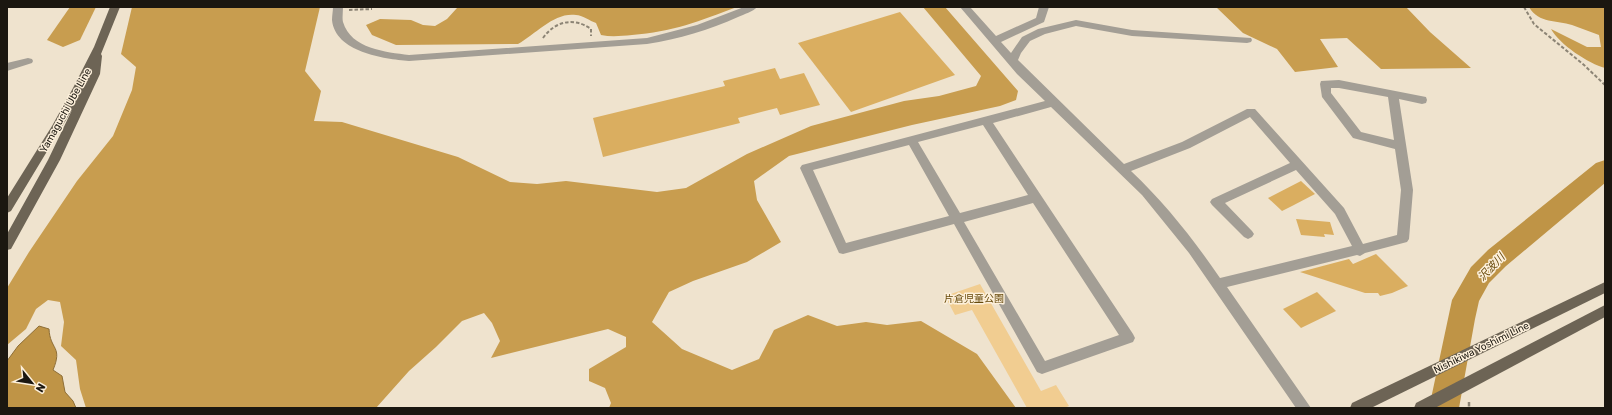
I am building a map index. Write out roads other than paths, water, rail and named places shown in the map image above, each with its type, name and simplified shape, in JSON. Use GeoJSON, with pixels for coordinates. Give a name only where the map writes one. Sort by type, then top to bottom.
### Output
{"type":"FeatureCollection","features":[{"type":"Feature","properties":{"kind":"main road","name":"Yamaguchi Ube Line"},"geometry":{"type":"LineString","coordinates":[[7,208],[56,128],[99,47],[115,7]]}},
{"type":"Feature","properties":{"kind":"main road"},"geometry":{"type":"LineString","coordinates":[[7,245],[54,160],[95,74],[99,47]]}},
{"type":"Feature","properties":{"kind":"main road","name":"Nishikiwa Yoshimi Line"},"geometry":{"type":"LineString","coordinates":[[1357,408],[1605,287]]}},
{"type":"Feature","properties":{"kind":"main road"},"geometry":{"type":"LineString","coordinates":[[1424,407],[1468,382],[1605,311]]}},
{"type":"Feature","properties":{"kind":"street"},"geometry":{"type":"LineString","coordinates":[[342,9],[337,20],[344,34],[352,42],[377,55],[409,58],[653,40],[671,37],[708,27],[752,7]]}},
{"type":"Feature","properties":{"kind":"street"},"geometry":{"type":"LineString","coordinates":[[965,7],[1012,61],[1052,103],[1124,169],[1177,227],[1304,408]]}},
{"type":"Feature","properties":{"kind":"street"},"geometry":{"type":"LineString","coordinates":[[995,41],[1040,20],[1044,7]]}},
{"type":"Feature","properties":{"kind":"street"},"geometry":{"type":"LineString","coordinates":[[1012,61],[1016,52],[1026,39],[1042,31],[1076,23],[1132,33],[1247,40]]}},
{"type":"Feature","properties":{"kind":"street"},"geometry":{"type":"LineString","coordinates":[[7,67],[28,62]]}},
{"type":"Feature","properties":{"kind":"street"},"geometry":{"type":"LineString","coordinates":[[1400,146],[1357,136],[1326,94],[1325,84],[1339,84],[1422,100]]}},
{"type":"Feature","properties":{"kind":"street"},"geometry":{"type":"LineString","coordinates":[[1218,284],[1360,251],[1403,239],[1407,190],[1392,94]]}},
{"type":"Feature","properties":{"kind":"street"},"geometry":{"type":"LineString","coordinates":[[1035,198],[843,249],[806,168],[1052,103]]}},
{"type":"Feature","properties":{"kind":"street"},"geometry":{"type":"LineString","coordinates":[[1124,169],[1186,146],[1250,112],[1340,211],[1360,251]]}},
{"type":"Feature","properties":{"kind":"street"},"geometry":{"type":"LineString","coordinates":[[912,141],[1042,368],[1128,338],[986,121]]}},
{"type":"Feature","properties":{"kind":"street"},"geometry":{"type":"LineString","coordinates":[[1248,234],[1216,202],[1298,164]]}},
{"type":"Feature","properties":{"kind":"waterway","name":"沢波川"},"geometry":{"type":"LineString","coordinates":[[1444,408],[1466,300],[1480,275],[1497,258],[1605,169]]}},
{"type":"Feature","properties":{"kind":"park label","name":"片倉児童公園"},"geometry":{"type":"Point","coordinates":[974,298]}}]}
